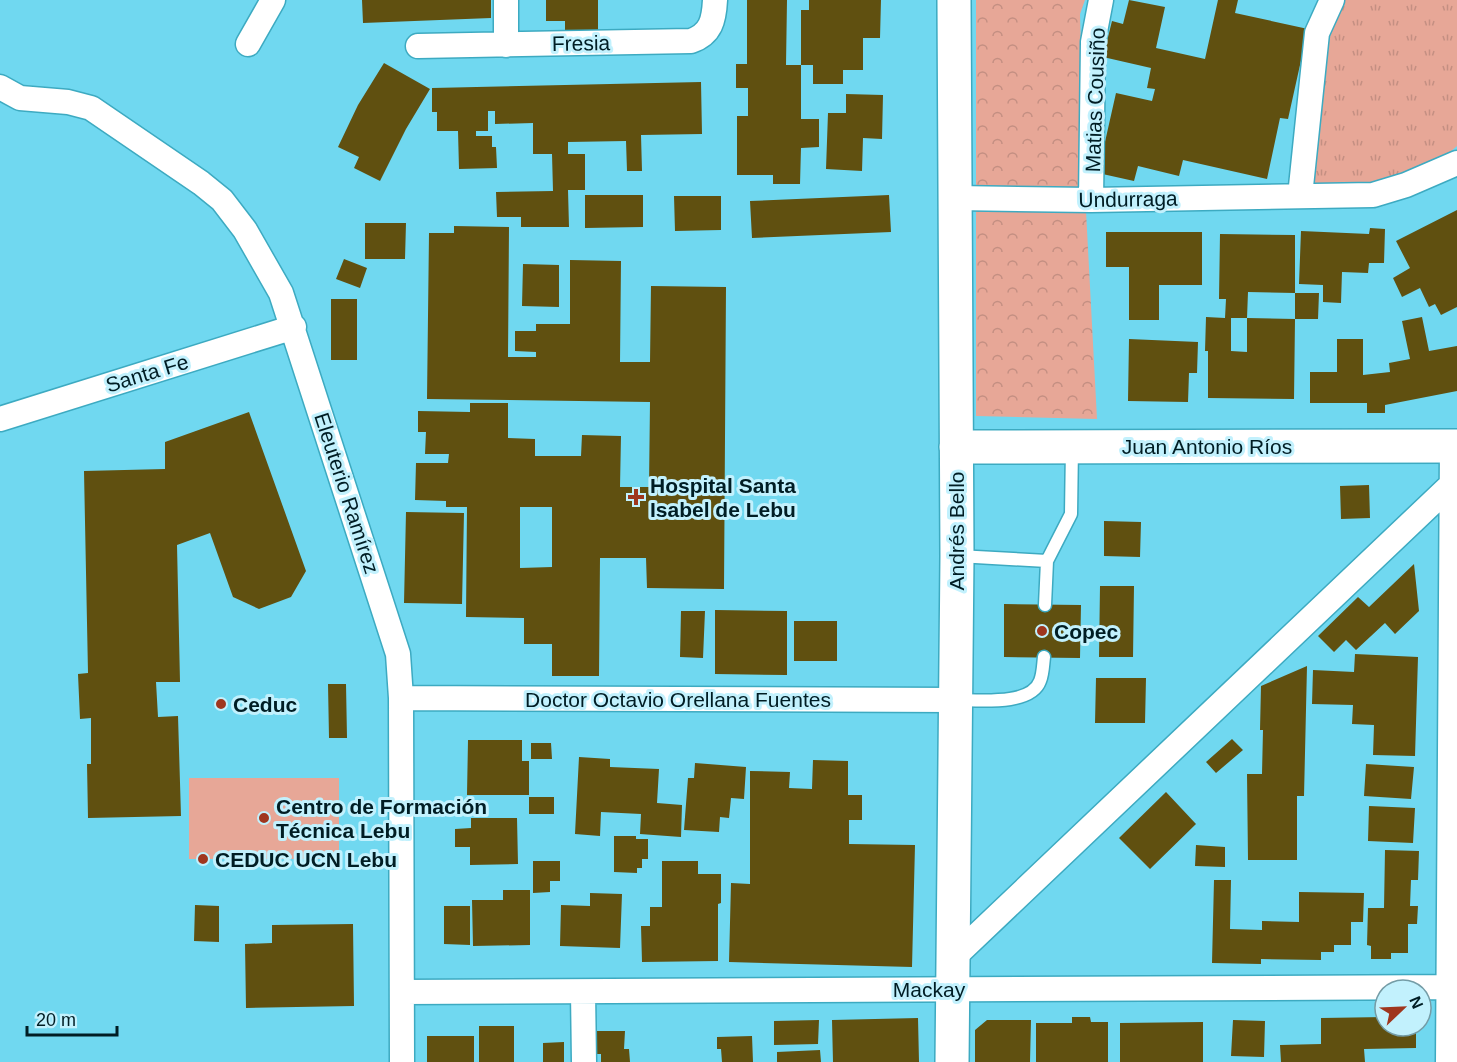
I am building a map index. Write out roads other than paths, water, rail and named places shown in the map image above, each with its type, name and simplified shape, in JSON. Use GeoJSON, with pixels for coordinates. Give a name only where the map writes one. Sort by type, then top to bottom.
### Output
{"type":"FeatureCollection","features":[{"type":"Feature","properties":{"kind":"main road","name":"Andrés Bello"},"geometry":{"type":"LineString","coordinates":[[952,1062],[957,556],[954,0]]}},
{"type":"Feature","properties":{"kind":"main road","name":"Juan Antonio Ríos"},"geometry":{"type":"LineString","coordinates":[[956,447],[1454,446]]}},
{"type":"Feature","properties":{"kind":"street"},"geometry":{"type":"LineString","coordinates":[[248,44],[273,0]]}},
{"type":"Feature","properties":{"kind":"street"},"geometry":{"type":"LineString","coordinates":[[506,0],[506,45]]}},
{"type":"Feature","properties":{"kind":"street","name":"Fresia"},"geometry":{"type":"LineString","coordinates":[[418,46],[691,41],[705,34],[712,26],[715,16],[715,0]]}},
{"type":"Feature","properties":{"kind":"street","name":"Matias Cousiño"},"geometry":{"type":"LineString","coordinates":[[1091,200],[1093,42],[1101,0]]}},
{"type":"Feature","properties":{"kind":"street"},"geometry":{"type":"LineString","coordinates":[[1300,196],[1317,33],[1332,0]]}},
{"type":"Feature","properties":{"kind":"street","name":"Eleuterio Ramírez"},"geometry":{"type":"LineString","coordinates":[[0,87],[20,98],[68,102],[91,108],[188,173],[222,200],[245,230],[281,293],[394,637],[399,662],[402,1062]]}},
{"type":"Feature","properties":{"kind":"street","name":"Undurraga"},"geometry":{"type":"LineString","coordinates":[[956,198],[1091,200],[1373,195],[1406,185],[1457,162]]}},
{"type":"Feature","properties":{"kind":"street","name":"Santa Fe"},"geometry":{"type":"LineString","coordinates":[[0,419],[294,327]]}},
{"type":"Feature","properties":{"kind":"street"},"geometry":{"type":"LineString","coordinates":[[1448,1062],[1453,987],[1452,484],[1454,446]]}},
{"type":"Feature","properties":{"kind":"street"},"geometry":{"type":"LineString","coordinates":[[953,973],[1452,484]]}},
{"type":"Feature","properties":{"kind":"street","name":"Doctor Octavio Orellana Fuentes"},"geometry":{"type":"LineString","coordinates":[[401,698],[955,700]]}},
{"type":"Feature","properties":{"kind":"street","name":"Mackay"},"geometry":{"type":"LineString","coordinates":[[402,992],[584,992],[953,973],[1453,987]]}},
{"type":"Feature","properties":{"kind":"street"},"geometry":{"type":"LineString","coordinates":[[584,992],[584,1062]]}},
{"type":"Feature","properties":{"kind":"lane"},"geometry":{"type":"LineString","coordinates":[[1046,605],[1047,561],[1071,514],[1072,447]]}},
{"type":"Feature","properties":{"kind":"lane"},"geometry":{"type":"LineString","coordinates":[[957,556],[1047,561]]}},
{"type":"Feature","properties":{"kind":"lane"},"geometry":{"type":"LineString","coordinates":[[955,700],[1015,699],[1030,692],[1040,683],[1044,657]]}},
{"type":"Feature","properties":{"kind":"place","name":"Hospital Santa Isabel de Lebu"},"geometry":{"type":"Point","coordinates":[636,497]}},
{"type":"Feature","properties":{"kind":"place","name":"Copec"},"geometry":{"type":"Point","coordinates":[1042,631]}},
{"type":"Feature","properties":{"kind":"place","name":"Ceduc"},"geometry":{"type":"Point","coordinates":[221,704]}},
{"type":"Feature","properties":{"kind":"place","name":"Centro de Formación Técnica Lebu"},"geometry":{"type":"Point","coordinates":[264,818]}},
{"type":"Feature","properties":{"kind":"place","name":"CEDUC UCN Lebu"},"geometry":{"type":"Point","coordinates":[203,859]}}]}
